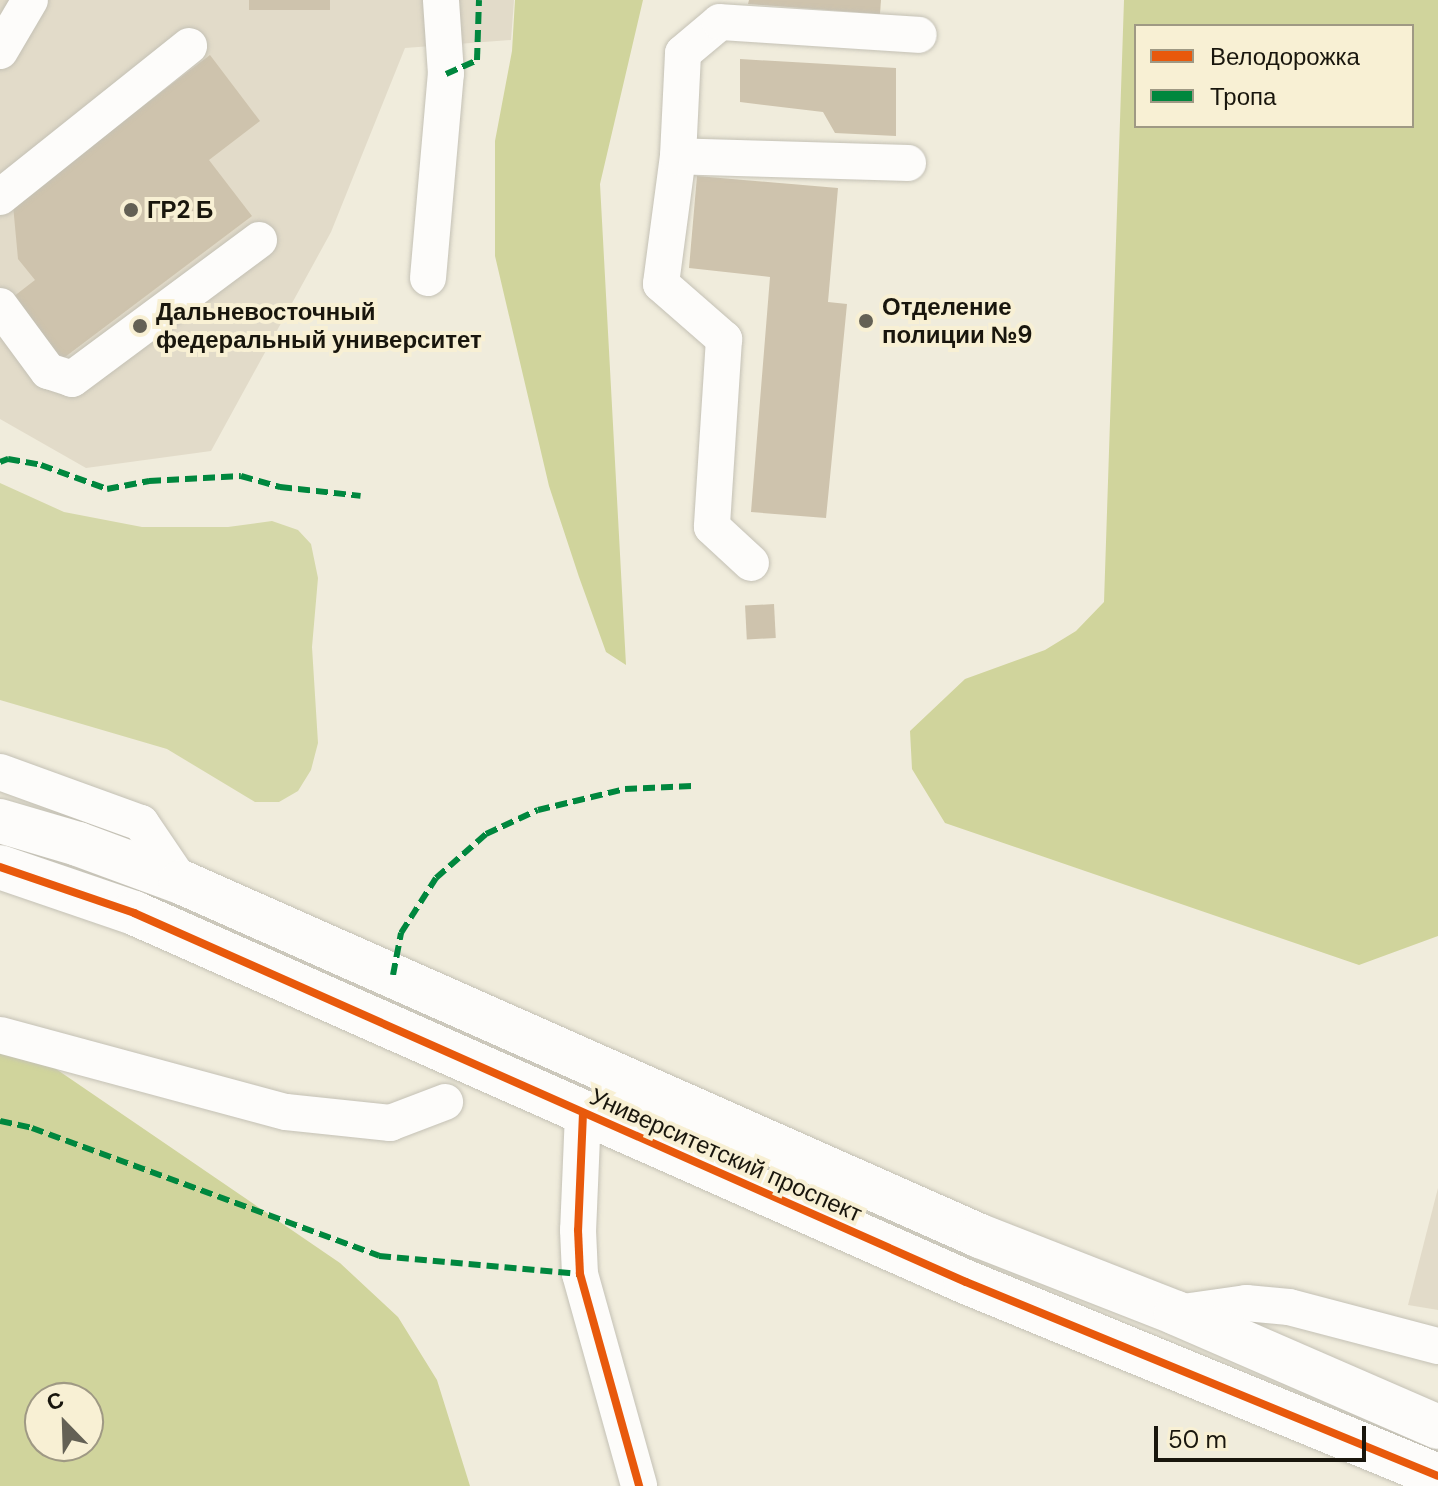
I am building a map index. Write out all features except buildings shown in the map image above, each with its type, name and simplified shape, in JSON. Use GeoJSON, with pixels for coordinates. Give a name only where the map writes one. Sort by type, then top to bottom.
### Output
{"type":"FeatureCollection","features":[{"type":"Feature","properties":{"kind":"main road","name":"Университетский проспект"},"geometry":{"type":"LineString","coordinates":[[0,821],[78,844],[181,882],[980,1236],[1176,1313],[1438,1427]]}},
{"type":"Feature","properties":{"kind":"main road","name":"Университетский проспект"},"geometry":{"type":"LineString","coordinates":[[0,867],[134,913],[966,1282],[1438,1476]]}},
{"type":"Feature","properties":{"kind":"main road"},"geometry":{"type":"LineString","coordinates":[[323,998],[330,947]]}},
{"type":"Feature","properties":{"kind":"street"},"geometry":{"type":"LineString","coordinates":[[2,47],[30,0]]}},
{"type":"Feature","properties":{"kind":"street"},"geometry":{"type":"LineString","coordinates":[[428,278],[446,74],[441,0]]}},
{"type":"Feature","properties":{"kind":"street"},"geometry":{"type":"LineString","coordinates":[[751,563],[712,527],[724,339],[661,284],[678,156],[683,53],[720,22],[919,35]]}},
{"type":"Feature","properties":{"kind":"street"},"geometry":{"type":"LineString","coordinates":[[0,197],[189,46]]}},
{"type":"Feature","properties":{"kind":"street"},"geometry":{"type":"LineString","coordinates":[[678,156],[908,163]]}},
{"type":"Feature","properties":{"kind":"street"},"geometry":{"type":"LineString","coordinates":[[0,306],[48,371],[72,379],[259,240]]}},
{"type":"Feature","properties":{"kind":"street"},"geometry":{"type":"LineString","coordinates":[[0,772],[141,823],[181,882]]}},
{"type":"Feature","properties":{"kind":"street"},"geometry":{"type":"LineString","coordinates":[[0,1035],[286,1112],[390,1123],[445,1102]]}},
{"type":"Feature","properties":{"kind":"street"},"geometry":{"type":"LineString","coordinates":[[583,1113],[578,1230],[580,1274],[639,1486]]}},
{"type":"Feature","properties":{"kind":"street"},"geometry":{"type":"LineString","coordinates":[[1176,1313],[1246,1303],[1289,1307],[1438,1346]]}},
{"type":"Feature","properties":{"kind":"shaded area","name":"Дальневосточный федеральный университет"},"geometry":{"type":"Polygon","coordinates":[[[0,0],[514,0],[511,40],[405,48],[331,232],[211,451],[86,468],[0,419],[0,0]]]}},
{"type":"Feature","properties":{"kind":"shaded area"},"geometry":{"type":"Polygon","coordinates":[[[1438,1188],[1438,1310],[1408,1305],[1438,1188]]]}},
{"type":"Feature","properties":{"kind":"green space"},"geometry":{"type":"Polygon","coordinates":[[[515,0],[643,0],[600,184],[626,665],[606,652],[549,486],[495,256],[495,141],[512,51],[515,0]]]}},
{"type":"Feature","properties":{"kind":"green space"},"geometry":{"type":"Polygon","coordinates":[[[1124,0],[1438,0],[1438,936],[1359,965],[945,823],[912,769],[910,731],[965,679],[1045,650],[1076,631],[1104,602],[1124,0]]]}},
{"type":"Feature","properties":{"kind":"green space"},"geometry":{"type":"Polygon","coordinates":[[[0,483],[64,512],[142,527],[228,527],[272,521],[298,530],[311,544],[318,578],[312,647],[318,743],[311,770],[298,791],[279,802],[255,802],[167,749],[0,700],[0,483]]]}},
{"type":"Feature","properties":{"kind":"green space"},"geometry":{"type":"Polygon","coordinates":[[[0,1044],[37,1056],[340,1263],[398,1317],[437,1380],[470,1486],[0,1486],[0,1044]]]}},
{"type":"Feature","properties":{"kind":"marked path"},"geometry":{"type":"LineString","coordinates":[[446,74],[477,60],[479,0]]}},
{"type":"Feature","properties":{"kind":"marked path"},"geometry":{"type":"LineString","coordinates":[[0,462],[8,459],[41,465],[107,489],[149,481],[241,476],[280,487],[361,496]]}},
{"type":"Feature","properties":{"kind":"marked path"},"geometry":{"type":"LineString","coordinates":[[393,975],[401,933],[436,878],[486,834],[538,810],[625,789],[692,786]]}},
{"type":"Feature","properties":{"kind":"marked path"},"geometry":{"type":"LineString","coordinates":[[0,1121],[32,1128],[379,1256],[580,1274]]}},
{"type":"Feature","properties":{"kind":"cycle path"},"geometry":{"type":"LineString","coordinates":[[0,867],[134,913],[966,1282],[1438,1476]]}},
{"type":"Feature","properties":{"kind":"cycle path"},"geometry":{"type":"LineString","coordinates":[[583,1113],[578,1230],[580,1274],[639,1486]]}},
{"type":"Feature","properties":{"kind":"place","name":"ГР2 Б"},"geometry":{"type":"Point","coordinates":[131,210]}},
{"type":"Feature","properties":{"kind":"place","name":"Отделение полиции №9"},"geometry":{"type":"Point","coordinates":[866,321]}},
{"type":"Feature","properties":{"kind":"place","name":"Дальневосточный федеральный университет"},"geometry":{"type":"Point","coordinates":[140,326]}}]}
